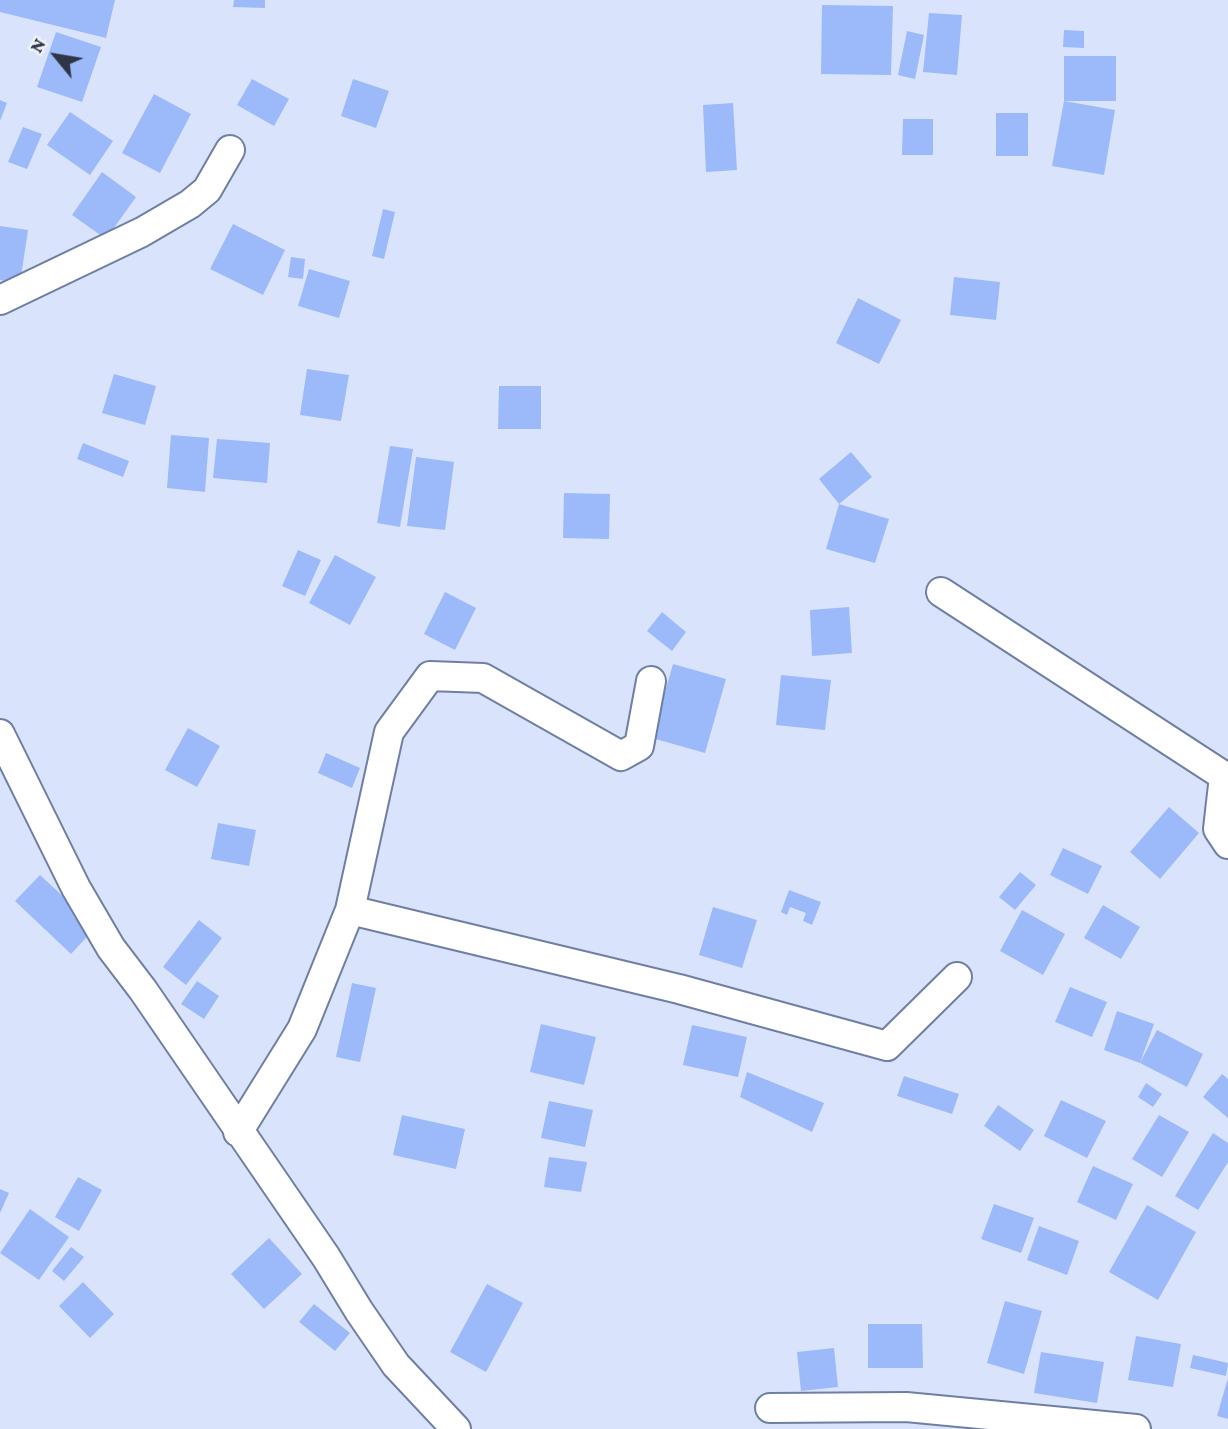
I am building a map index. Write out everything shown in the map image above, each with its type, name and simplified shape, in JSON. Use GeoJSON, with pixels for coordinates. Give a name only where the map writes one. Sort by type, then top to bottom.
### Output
{"type":"FeatureCollection","features":[{"type":"Feature","properties":{"kind":"street"},"geometry":{"type":"LineString","coordinates":[[0,300],[142,232],[190,204],[207,190],[230,150]]}},
{"type":"Feature","properties":{"kind":"street"},"geometry":{"type":"LineString","coordinates":[[942,592],[1224,776],[1218,829],[1228,844]]}},
{"type":"Feature","properties":{"kind":"street"},"geometry":{"type":"LineString","coordinates":[[238,1132],[302,1029],[350,910],[389,732],[430,676],[483,678],[621,756],[639,746],[651,681]]}},
{"type":"Feature","properties":{"kind":"street"},"geometry":{"type":"LineString","coordinates":[[0,734],[76,888],[111,948],[143,990],[326,1257],[396,1365],[456,1429]]}},
{"type":"Feature","properties":{"kind":"street"},"geometry":{"type":"LineString","coordinates":[[350,910],[679,989],[887,1046],[957,976]]}},
{"type":"Feature","properties":{"kind":"street"},"geometry":{"type":"LineString","coordinates":[[770,1408],[905,1408],[1136,1429]]}},
{"type":"Feature","properties":{"kind":"building"},"geometry":{"type":"Polygon","coordinates":[[[0,0],[115,0],[106,38],[0,12],[0,0]]]}},
{"type":"Feature","properties":{"kind":"building"},"geometry":{"type":"Polygon","coordinates":[[[234,0],[265,0],[265,8],[233,7],[234,0]]]}},
{"type":"Feature","properties":{"kind":"building"},"geometry":{"type":"Polygon","coordinates":[[[822,5],[893,6],[891,75],[821,74],[822,5]]]}},
{"type":"Feature","properties":{"kind":"building"},"geometry":{"type":"Polygon","coordinates":[[[929,13],[962,15],[957,75],[923,72],[929,13]]]}},
{"type":"Feature","properties":{"kind":"building"},"geometry":{"type":"Polygon","coordinates":[[[1064,30],[1084,31],[1084,48],[1063,47],[1064,30]]]}},
{"type":"Feature","properties":{"kind":"building"},"geometry":{"type":"Polygon","coordinates":[[[907,31],[924,35],[915,79],[898,75],[907,31]]]}},
{"type":"Feature","properties":{"kind":"building"},"geometry":{"type":"Polygon","coordinates":[[[56,32],[101,47],[82,102],[37,87],[56,32]]]}},
{"type":"Feature","properties":{"kind":"building"},"geometry":{"type":"Polygon","coordinates":[[[1064,56],[1116,56],[1116,101],[1064,101],[1064,56]]]}},
{"type":"Feature","properties":{"kind":"building"},"geometry":{"type":"Polygon","coordinates":[[[252,79],[289,99],[274,126],[237,105],[252,79]]]}},
{"type":"Feature","properties":{"kind":"building"},"geometry":{"type":"Polygon","coordinates":[[[353,79],[389,91],[376,128],[341,116],[353,79]]]}},
{"type":"Feature","properties":{"kind":"building"},"geometry":{"type":"Polygon","coordinates":[[[154,94],[191,114],[160,173],[122,153],[154,94]]]}},
{"type":"Feature","properties":{"kind":"building"},"geometry":{"type":"Polygon","coordinates":[[[0,100],[7,103],[0,121],[0,100]]]}},
{"type":"Feature","properties":{"kind":"building"},"geometry":{"type":"Polygon","coordinates":[[[1064,101],[1115,110],[1104,175],[1052,166],[1064,101]]]}},
{"type":"Feature","properties":{"kind":"building"},"geometry":{"type":"Polygon","coordinates":[[[733,103],[737,170],[706,172],[703,105],[733,103]]]}},
{"type":"Feature","properties":{"kind":"building"},"geometry":{"type":"Polygon","coordinates":[[[70,112],[113,141],[90,175],[47,145],[70,112]]]}},
{"type":"Feature","properties":{"kind":"building"},"geometry":{"type":"Polygon","coordinates":[[[996,113],[1028,113],[1028,156],[996,156],[996,113]]]}},
{"type":"Feature","properties":{"kind":"building"},"geometry":{"type":"Polygon","coordinates":[[[903,119],[933,119],[933,155],[902,155],[903,119]]]}},
{"type":"Feature","properties":{"kind":"building"},"geometry":{"type":"Polygon","coordinates":[[[23,127],[42,134],[27,169],[8,162],[23,127]]]}},
{"type":"Feature","properties":{"kind":"building"},"geometry":{"type":"Polygon","coordinates":[[[102,172],[136,197],[106,239],[72,215],[102,172]]]}},
{"type":"Feature","properties":{"kind":"building"},"geometry":{"type":"Polygon","coordinates":[[[383,209],[395,212],[384,259],[372,256],[383,209]]]}},
{"type":"Feature","properties":{"kind":"building"},"geometry":{"type":"Polygon","coordinates":[[[233,224],[285,250],[263,295],[210,269],[233,224]]]}},
{"type":"Feature","properties":{"kind":"building"},"geometry":{"type":"Polygon","coordinates":[[[0,226],[28,230],[20,283],[0,280],[0,226]]]}},
{"type":"Feature","properties":{"kind":"building"},"geometry":{"type":"Polygon","coordinates":[[[291,257],[305,259],[303,279],[288,277],[291,257]]]}},
{"type":"Feature","properties":{"kind":"building"},"geometry":{"type":"Polygon","coordinates":[[[309,269],[350,281],[339,318],[298,306],[309,269]]]}},
{"type":"Feature","properties":{"kind":"building"},"geometry":{"type":"Polygon","coordinates":[[[954,277],[1000,282],[996,320],[950,315],[954,277]]]}},
{"type":"Feature","properties":{"kind":"building"},"geometry":{"type":"Polygon","coordinates":[[[858,298],[901,320],[879,364],[836,343],[858,298]]]}},
{"type":"Feature","properties":{"kind":"building"},"geometry":{"type":"Polygon","coordinates":[[[307,369],[349,375],[341,421],[300,415],[307,369]]]}},
{"type":"Feature","properties":{"kind":"building"},"geometry":{"type":"Polygon","coordinates":[[[114,374],[156,386],[145,425],[102,413],[114,374]]]}},
{"type":"Feature","properties":{"kind":"building"},"geometry":{"type":"Polygon","coordinates":[[[499,386],[541,386],[541,429],[498,429],[499,386]]]}},
{"type":"Feature","properties":{"kind":"building"},"geometry":{"type":"Polygon","coordinates":[[[171,435],[209,438],[205,492],[167,488],[171,435]]]}},
{"type":"Feature","properties":{"kind":"building"},"geometry":{"type":"Polygon","coordinates":[[[217,439],[270,443],[267,483],[213,478],[217,439]]]}},
{"type":"Feature","properties":{"kind":"building"},"geometry":{"type":"Polygon","coordinates":[[[83,443],[129,461],[123,477],[77,459],[83,443]]]}},
{"type":"Feature","properties":{"kind":"building"},"geometry":{"type":"Polygon","coordinates":[[[390,446],[413,449],[400,527],[377,523],[390,446]]]}},
{"type":"Feature","properties":{"kind":"building"},"geometry":{"type":"Polygon","coordinates":[[[851,452],[872,477],[839,504],[819,479],[851,452]]]}},
{"type":"Feature","properties":{"kind":"building"},"geometry":{"type":"Polygon","coordinates":[[[416,457],[454,462],[445,530],[407,526],[416,457]]]}},
{"type":"Feature","properties":{"kind":"building"},"geometry":{"type":"Polygon","coordinates":[[[564,493],[610,494],[609,539],[563,538],[564,493]]]}},
{"type":"Feature","properties":{"kind":"building"},"geometry":{"type":"Polygon","coordinates":[[[839,504],[889,519],[875,563],[826,549],[839,504]]]}},
{"type":"Feature","properties":{"kind":"building"},"geometry":{"type":"Polygon","coordinates":[[[298,550],[321,560],[305,596],[282,586],[298,550]]]}},
{"type":"Feature","properties":{"kind":"building"},"geometry":{"type":"Polygon","coordinates":[[[335,555],[376,577],[350,625],[309,603],[335,555]]]}},
{"type":"Feature","properties":{"kind":"building"},"geometry":{"type":"Polygon","coordinates":[[[445,592],[476,608],[455,650],[424,634],[445,592]]]}},
{"type":"Feature","properties":{"kind":"building"},"geometry":{"type":"Polygon","coordinates":[[[849,607],[852,653],[812,656],[810,610],[849,607]]]}},
{"type":"Feature","properties":{"kind":"building"},"geometry":{"type":"Polygon","coordinates":[[[662,612],[686,632],[672,651],[647,631],[662,612]]]}},
{"type":"Feature","properties":{"kind":"building"},"geometry":{"type":"Polygon","coordinates":[[[673,664],[726,679],[705,753],[652,738],[673,664]]]}},
{"type":"Feature","properties":{"kind":"building"},"geometry":{"type":"Polygon","coordinates":[[[781,675],[831,680],[825,730],[776,725],[781,675]]]}},
{"type":"Feature","properties":{"kind":"building"},"geometry":{"type":"Polygon","coordinates":[[[188,728],[220,746],[197,787],[165,770],[188,728]]]}},
{"type":"Feature","properties":{"kind":"building"},"geometry":{"type":"Polygon","coordinates":[[[326,753],[360,768],[352,788],[318,773],[326,753]]]}},
{"type":"Feature","properties":{"kind":"building"},"geometry":{"type":"Polygon","coordinates":[[[1169,807],[1199,833],[1160,879],[1130,852],[1169,807]]]}},
{"type":"Feature","properties":{"kind":"building"},"geometry":{"type":"Polygon","coordinates":[[[218,823],[256,830],[249,866],[211,859],[218,823]]]}},
{"type":"Feature","properties":{"kind":"building"},"geometry":{"type":"Polygon","coordinates":[[[1063,848],[1102,866],[1088,894],[1050,875],[1063,848]]]}},
{"type":"Feature","properties":{"kind":"building"},"geometry":{"type":"Polygon","coordinates":[[[1020,872],[1036,885],[1015,910],[999,897],[1020,872]]]}},
{"type":"Feature","properties":{"kind":"building"},"geometry":{"type":"Polygon","coordinates":[[[40,875],[96,927],[71,954],[15,901],[40,875]]]}},
{"type":"Feature","properties":{"kind":"building"},"geometry":{"type":"Polygon","coordinates":[[[789,890],[821,902],[812,925],[803,921],[806,913],[790,907],[787,915],[781,912],[789,890]]]}},
{"type":"Feature","properties":{"kind":"building"},"geometry":{"type":"Polygon","coordinates":[[[1103,905],[1140,927],[1121,959],[1084,938],[1103,905]]]}},
{"type":"Feature","properties":{"kind":"building"},"geometry":{"type":"Polygon","coordinates":[[[713,907],[757,920],[742,968],[699,955],[713,907]]]}},
{"type":"Feature","properties":{"kind":"building"},"geometry":{"type":"Polygon","coordinates":[[[1022,910],[1065,934],[1043,975],[1000,951],[1022,910]]]}},
{"type":"Feature","properties":{"kind":"building"},"geometry":{"type":"Polygon","coordinates":[[[199,920],[222,938],[186,985],[163,967],[199,920]]]}},
{"type":"Feature","properties":{"kind":"building"},"geometry":{"type":"Polygon","coordinates":[[[197,981],[219,996],[204,1019],[181,1004],[197,981]]]}},
{"type":"Feature","properties":{"kind":"building"},"geometry":{"type":"Polygon","coordinates":[[[352,983],[376,988],[360,1062],[336,1057],[352,983]]]}},
{"type":"Feature","properties":{"kind":"building"},"geometry":{"type":"Polygon","coordinates":[[[1070,987],[1107,1002],[1092,1037],[1055,1022],[1070,987]]]}},
{"type":"Feature","properties":{"kind":"building"},"geometry":{"type":"Polygon","coordinates":[[[1117,1011],[1154,1024],[1140,1063],[1104,1050],[1117,1011]]]}},
{"type":"Feature","properties":{"kind":"building"},"geometry":{"type":"Polygon","coordinates":[[[541,1024],[596,1037],[584,1085],[530,1072],[541,1024]]]}},
{"type":"Feature","properties":{"kind":"building"},"geometry":{"type":"Polygon","coordinates":[[[692,1025],[747,1037],[738,1077],[683,1065],[692,1025]]]}},
{"type":"Feature","properties":{"kind":"building"},"geometry":{"type":"Polygon","coordinates":[[[1157,1030],[1203,1054],[1187,1087],[1140,1063],[1157,1030]]]}},
{"type":"Feature","properties":{"kind":"building"},"geometry":{"type":"Polygon","coordinates":[[[747,1072],[824,1103],[812,1132],[740,1097],[747,1072]]]}},
{"type":"Feature","properties":{"kind":"building"},"geometry":{"type":"Polygon","coordinates":[[[1222,1074],[1228,1079],[1228,1118],[1203,1097],[1222,1074]]]}},
{"type":"Feature","properties":{"kind":"building"},"geometry":{"type":"Polygon","coordinates":[[[904,1076],[959,1094],[952,1114],[897,1096],[904,1076]]]}},
{"type":"Feature","properties":{"kind":"building"},"geometry":{"type":"Polygon","coordinates":[[[1146,1083],[1162,1094],[1153,1107],[1138,1097],[1146,1083]]]}},
{"type":"Feature","properties":{"kind":"building"},"geometry":{"type":"Polygon","coordinates":[[[1061,1100],[1106,1121],[1087,1158],[1044,1136],[1061,1100]]]}},
{"type":"Feature","properties":{"kind":"building"},"geometry":{"type":"Polygon","coordinates":[[[549,1101],[593,1110],[585,1147],[541,1138],[549,1101]]]}},
{"type":"Feature","properties":{"kind":"building"},"geometry":{"type":"Polygon","coordinates":[[[998,1105],[1034,1130],[1020,1151],[984,1126],[998,1105]]]}},
{"type":"Feature","properties":{"kind":"building"},"geometry":{"type":"Polygon","coordinates":[[[402,1115],[465,1129],[456,1169],[393,1155],[402,1115]]]}},
{"type":"Feature","properties":{"kind":"building"},"geometry":{"type":"Polygon","coordinates":[[[1159,1115],[1189,1132],[1162,1177],[1132,1159],[1159,1115]]]}},
{"type":"Feature","properties":{"kind":"building"},"geometry":{"type":"Polygon","coordinates":[[[1213,1133],[1228,1143],[1228,1162],[1198,1210],[1175,1196],[1213,1133]]]}},
{"type":"Feature","properties":{"kind":"building"},"geometry":{"type":"Polygon","coordinates":[[[549,1157],[587,1162],[581,1192],[544,1187],[549,1157]]]}},
{"type":"Feature","properties":{"kind":"building"},"geometry":{"type":"Polygon","coordinates":[[[1093,1166],[1133,1184],[1116,1220],[1077,1202],[1093,1166]]]}},
{"type":"Feature","properties":{"kind":"building"},"geometry":{"type":"Polygon","coordinates":[[[78,1177],[102,1190],[79,1231],[55,1217],[78,1177]]]}},
{"type":"Feature","properties":{"kind":"building"},"geometry":{"type":"Polygon","coordinates":[[[0,1189],[9,1193],[0,1213],[0,1189]]]}},
{"type":"Feature","properties":{"kind":"building"},"geometry":{"type":"Polygon","coordinates":[[[994,1204],[1034,1218],[1021,1253],[981,1239],[994,1204]]]}},
{"type":"Feature","properties":{"kind":"building"},"geometry":{"type":"Polygon","coordinates":[[[1147,1205],[1196,1232],[1158,1300],[1109,1272],[1147,1205]]]}},
{"type":"Feature","properties":{"kind":"building"},"geometry":{"type":"Polygon","coordinates":[[[30,1209],[69,1237],[39,1280],[0,1253],[30,1209]]]}},
{"type":"Feature","properties":{"kind":"building"},"geometry":{"type":"Polygon","coordinates":[[[1039,1226],[1079,1241],[1067,1275],[1027,1260],[1039,1226]]]}},
{"type":"Feature","properties":{"kind":"building"},"geometry":{"type":"Polygon","coordinates":[[[269,1238],[302,1274],[264,1309],[231,1274],[269,1238]]]}},
{"type":"Feature","properties":{"kind":"building"},"geometry":{"type":"Polygon","coordinates":[[[71,1247],[84,1257],[64,1281],[52,1271],[71,1247]]]}},
{"type":"Feature","properties":{"kind":"building"},"geometry":{"type":"Polygon","coordinates":[[[83,1282],[114,1314],[90,1338],[59,1306],[83,1282]]]}},
{"type":"Feature","properties":{"kind":"building"},"geometry":{"type":"Polygon","coordinates":[[[487,1284],[523,1303],[486,1372],[450,1352],[487,1284]]]}},
{"type":"Feature","properties":{"kind":"building"},"geometry":{"type":"Polygon","coordinates":[[[1005,1301],[1042,1311],[1024,1374],[987,1363],[1005,1301]]]}},
{"type":"Feature","properties":{"kind":"building"},"geometry":{"type":"Polygon","coordinates":[[[314,1304],[350,1333],[335,1351],[299,1322],[314,1304]]]}},
{"type":"Feature","properties":{"kind":"building"},"geometry":{"type":"Polygon","coordinates":[[[868,1324],[922,1324],[923,1368],[868,1368],[868,1324]]]}},
{"type":"Feature","properties":{"kind":"building"},"geometry":{"type":"Polygon","coordinates":[[[1136,1336],[1181,1344],[1173,1387],[1128,1380],[1136,1336]]]}},
{"type":"Feature","properties":{"kind":"building"},"geometry":{"type":"Polygon","coordinates":[[[834,1348],[838,1387],[801,1391],[797,1352],[834,1348]]]}},
{"type":"Feature","properties":{"kind":"building"},"geometry":{"type":"Polygon","coordinates":[[[1041,1352],[1104,1362],[1097,1403],[1034,1393],[1041,1352]]]}},
{"type":"Feature","properties":{"kind":"building"},"geometry":{"type":"Polygon","coordinates":[[[1193,1355],[1228,1363],[1226,1376],[1190,1368],[1193,1355]]]}},
{"type":"Feature","properties":{"kind":"building"},"geometry":{"type":"Polygon","coordinates":[[[1228,1378],[1228,1419],[1217,1416],[1228,1378]]]}}]}
